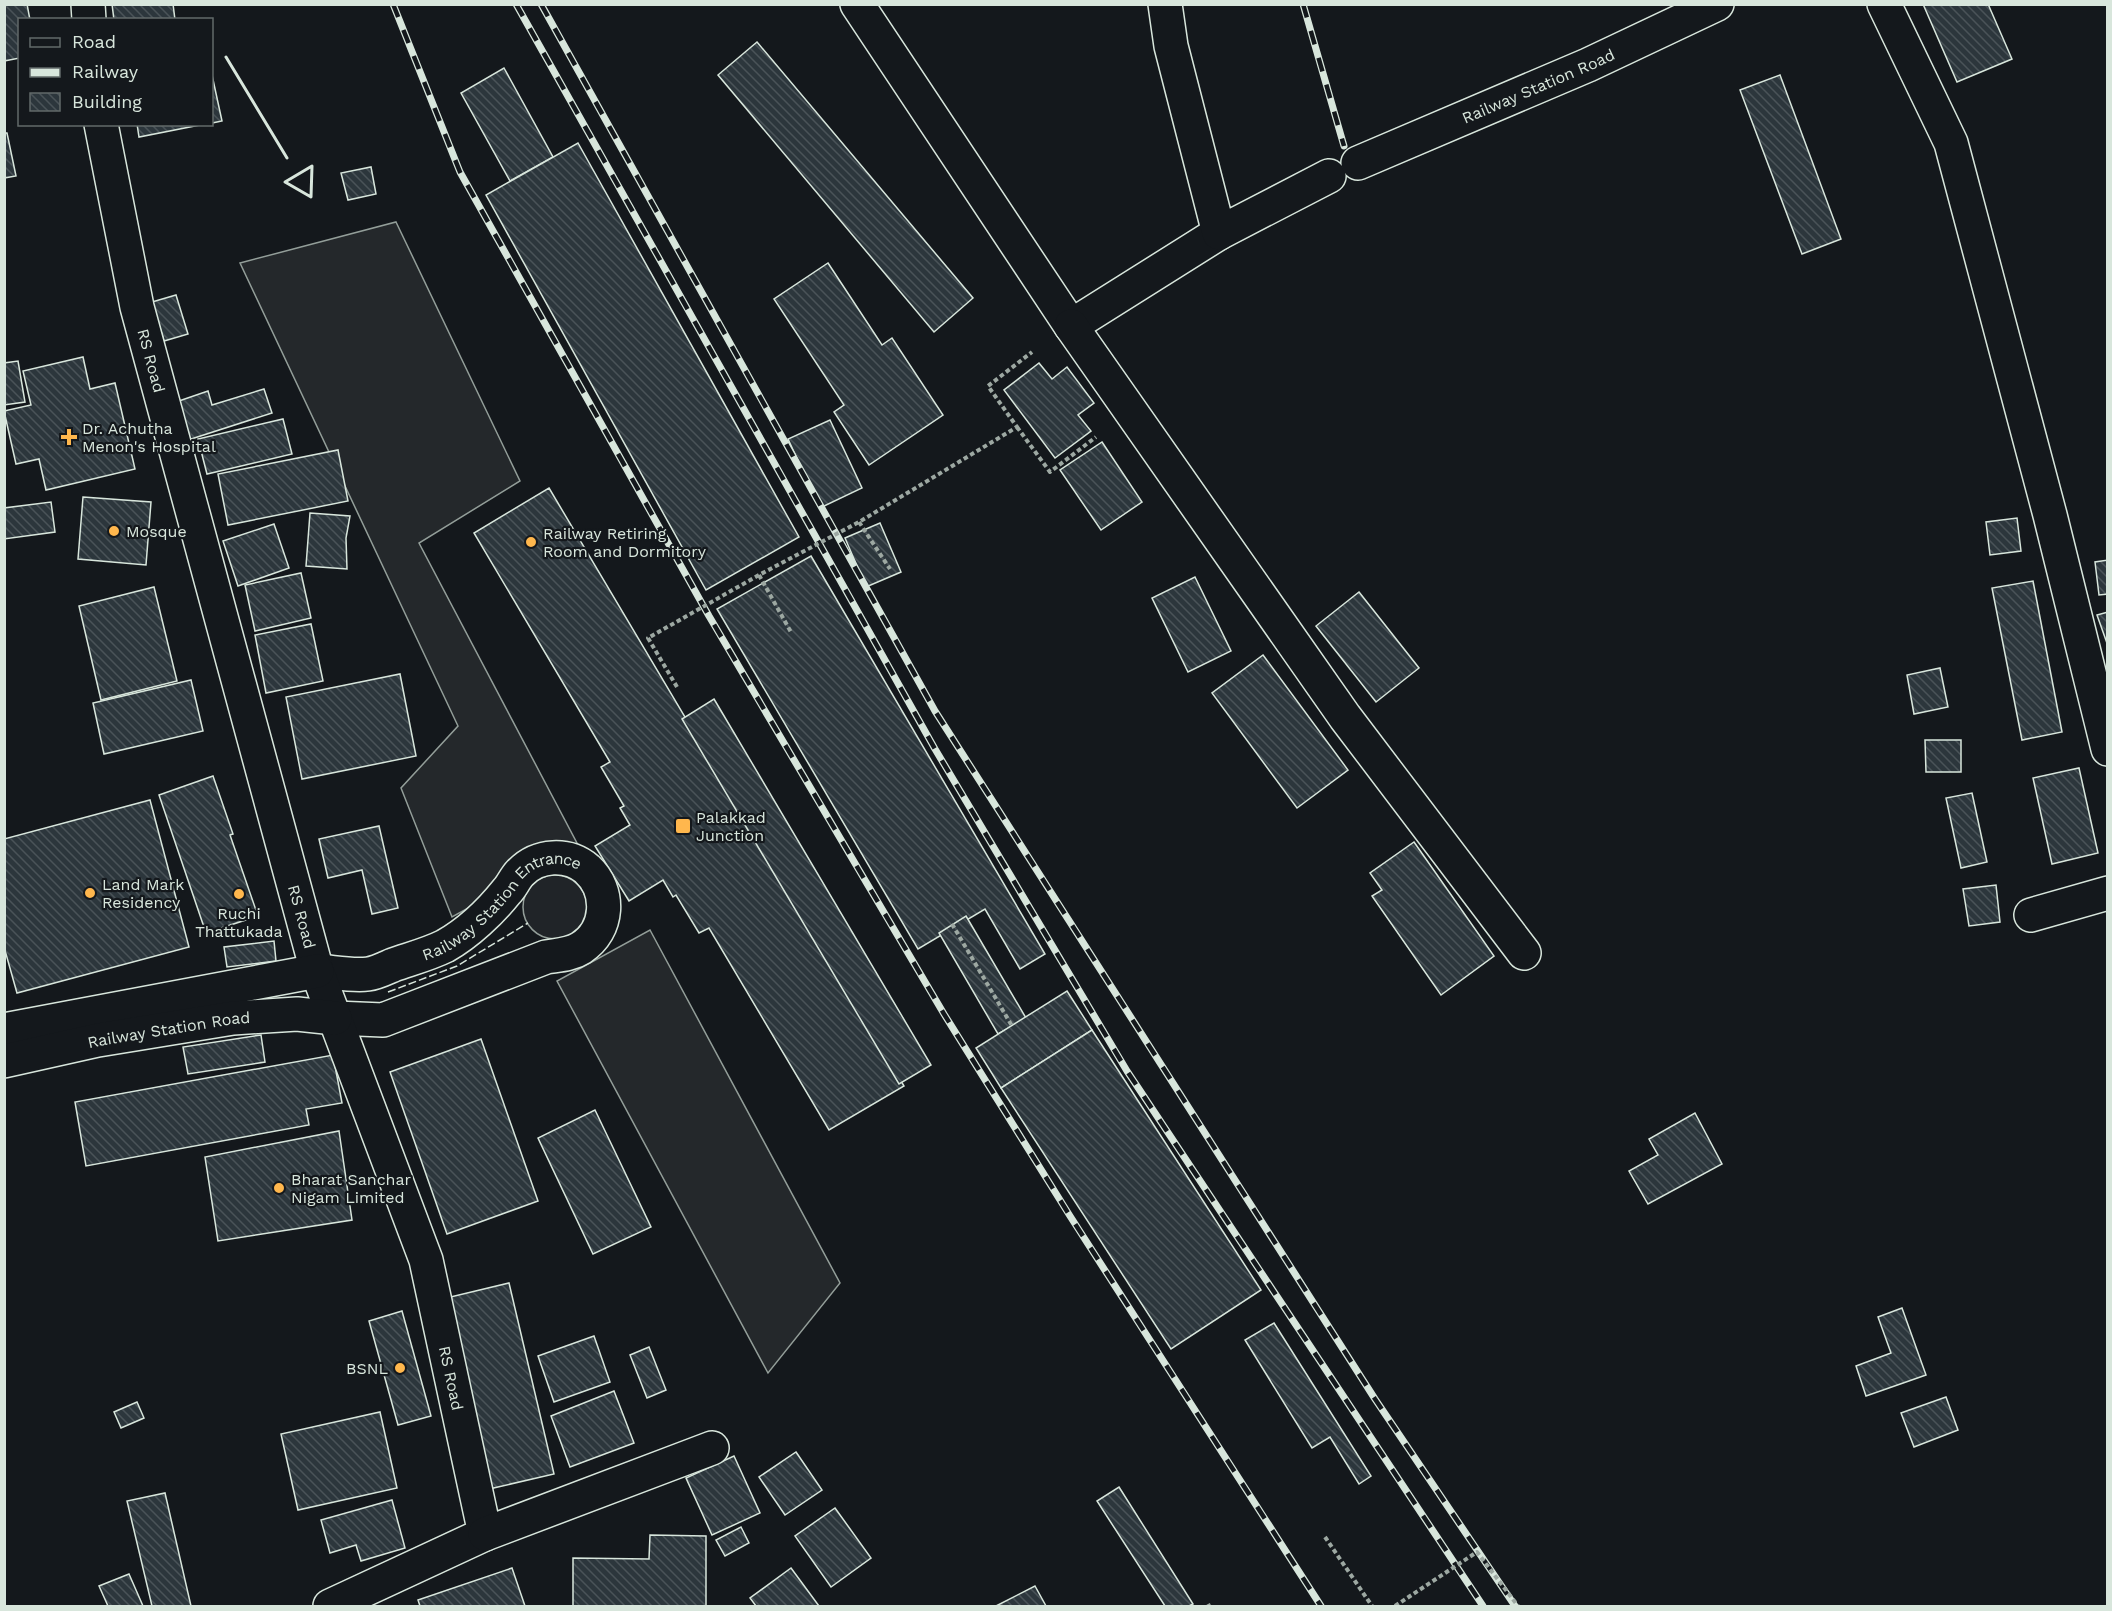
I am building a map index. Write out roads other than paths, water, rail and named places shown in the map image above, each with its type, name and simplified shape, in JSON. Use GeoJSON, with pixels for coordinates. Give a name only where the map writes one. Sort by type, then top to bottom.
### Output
{"type":"FeatureCollection","features":[{"type":"Feature","properties":{"kind":"street"},"geometry":{"type":"LineString","coordinates":[[857,4],[1071,326],[1344,717],[1524,953]]}},
{"type":"Feature","properties":{"kind":"street"},"geometry":{"type":"LineString","coordinates":[[1165,4],[1174,56],[1219,233]]}},
{"type":"Feature","properties":{"kind":"street","name":"Railway Station Road"},"geometry":{"type":"LineString","coordinates":[[1358,163],[1588,65],[1717,4]]}},
{"type":"Feature","properties":{"kind":"street"},"geometry":{"type":"LineString","coordinates":[[1884,4],[1951,143],[2050,515],[2108,749]]}},
{"type":"Feature","properties":{"kind":"street","name":"RS Road"},"geometry":{"type":"LineString","coordinates":[[100,126],[137,307],[317,971],[426,1260],[485,1534]]}},
{"type":"Feature","properties":{"kind":"street"},"geometry":{"type":"LineString","coordinates":[[1071,326],[1219,233],[1329,176]]}},
{"type":"Feature","properties":{"kind":"street","name":"Railway Station Entrance"},"geometry":{"type":"LineString","coordinates":[[317,971],[368,974],[445,945],[475,924],[508,891],[522,871],[540,860],[562,858],[583,866],[597,882],[602,894],[603,919],[598,931],[580,949],[569,954],[546,957],[383,1020],[335,1018]]}},
{"type":"Feature","properties":{"kind":"street"},"geometry":{"type":"LineString","coordinates":[[2031,915],[2108,892]]}},
{"type":"Feature","properties":{"kind":"street","name":"Railway Station Road"},"geometry":{"type":"LineString","coordinates":[[4,1030],[317,971]]}},
{"type":"Feature","properties":{"kind":"street","name":"Railway Station Road"},"geometry":{"type":"LineString","coordinates":[[4,1061],[98,1040],[233,1018],[297,1014],[335,1018]]}},
{"type":"Feature","properties":{"kind":"street"},"geometry":{"type":"LineString","coordinates":[[330,1606],[485,1534],[712,1448]]}},
{"type":"Feature","properties":{"kind":"railway"},"geometry":{"type":"LineString","coordinates":[[393,4],[460,172],[709,616],[944,1014],[1070,1216],[1321,1606]]}},
{"type":"Feature","properties":{"kind":"railway"},"geometry":{"type":"LineString","coordinates":[[516,4],[935,749],[1127,1071],[1483,1606]]}},
{"type":"Feature","properties":{"kind":"railway"},"geometry":{"type":"LineString","coordinates":[[541,4],[935,711],[1375,1399],[1515,1606]]}},
{"type":"Feature","properties":{"kind":"railway"},"geometry":{"type":"LineString","coordinates":[[1303,4],[1344,146]]}},
{"type":"Feature","properties":{"kind":"place","name":"Dr. Achutha Menon's Hospital"},"geometry":{"type":"Point","coordinates":[69,437]}},
{"type":"Feature","properties":{"kind":"place","name":"Mosque"},"geometry":{"type":"Point","coordinates":[114,531]}},
{"type":"Feature","properties":{"kind":"place","name":"Railway Retiring Room and Dormitory"},"geometry":{"type":"Point","coordinates":[531,542]}},
{"type":"Feature","properties":{"kind":"place","name":"Palakkad Junction"},"geometry":{"type":"Point","coordinates":[683,826]}},
{"type":"Feature","properties":{"kind":"place","name":"Land Mark Residency"},"geometry":{"type":"Point","coordinates":[90,893]}},
{"type":"Feature","properties":{"kind":"place","name":"Ruchi Thattukada"},"geometry":{"type":"Point","coordinates":[239,894]}},
{"type":"Feature","properties":{"kind":"place","name":"Bharat Sanchar Nigam Limited"},"geometry":{"type":"Point","coordinates":[279,1188]}},
{"type":"Feature","properties":{"kind":"place","name":"BSNL"},"geometry":{"type":"Point","coordinates":[400,1368]}}]}
